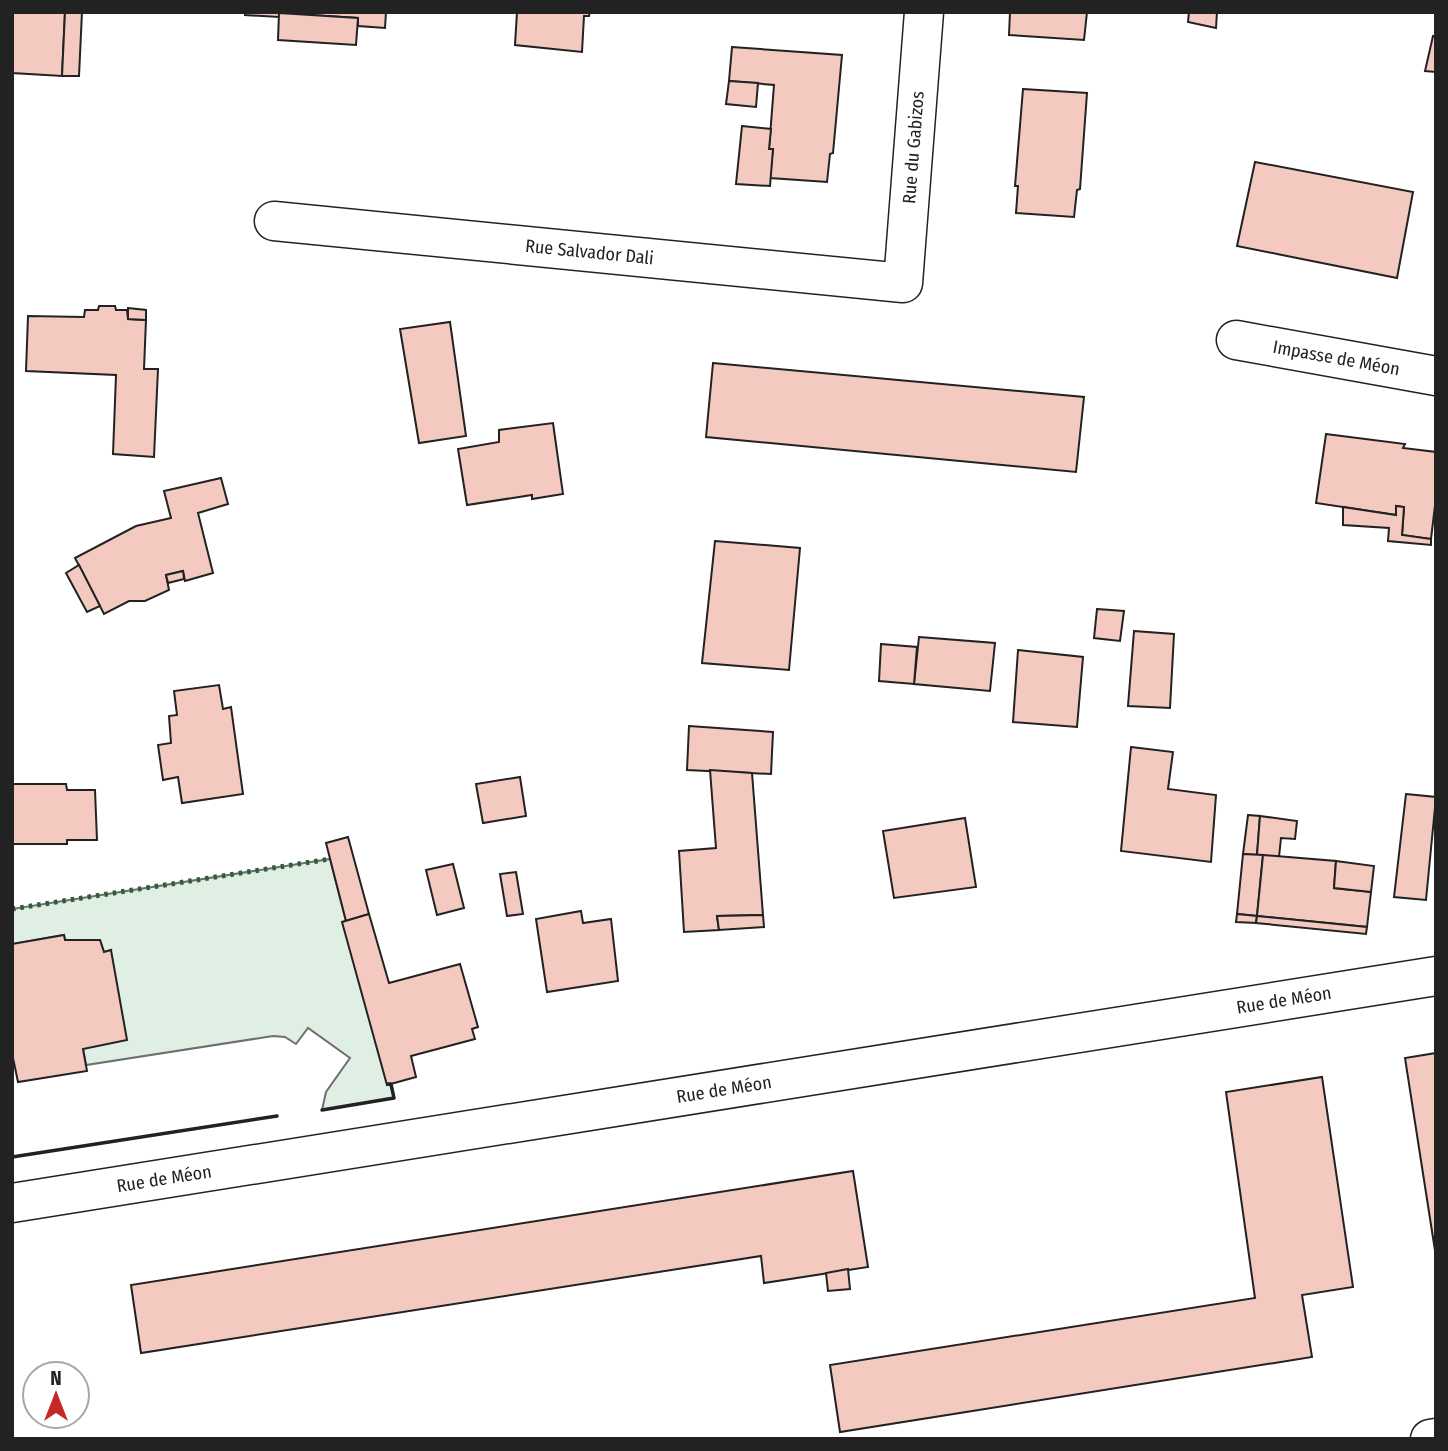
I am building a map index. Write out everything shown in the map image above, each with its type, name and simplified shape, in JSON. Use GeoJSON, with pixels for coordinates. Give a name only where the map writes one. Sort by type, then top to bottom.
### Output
{"type":"FeatureCollection","features":[{"type":"Feature","properties":{"kind":"street","name":"Rue du Gabizos"},"geometry":{"type":"LineString","coordinates":[[903,283],[924,12]]}},
{"type":"Feature","properties":{"kind":"street","name":"Rue Salvador Dali"},"geometry":{"type":"LineString","coordinates":[[274,221],[903,283]]}},
{"type":"Feature","properties":{"kind":"street","name":"Impasse de Méon"},"geometry":{"type":"LineString","coordinates":[[1236,340],[1436,376]]}},
{"type":"Feature","properties":{"kind":"street","name":"Rue de Méon"},"geometry":{"type":"LineString","coordinates":[[12,1203],[1436,976]]}},
{"type":"Feature","properties":{"kind":"street"},"geometry":{"type":"LineString","coordinates":[[1430,1439],[1436,1438]]}},
{"type":"Feature","properties":{"kind":"green space"},"geometry":{"type":"Polygon","coordinates":[[[330,859],[346,921],[343,922],[394,1098],[322,1110],[326,1092],[350,1058],[308,1028],[296,1044],[285,1037],[273,1036],[86,1065],[83,1049],[111,950],[104,952],[100,940],[65,940],[64,935],[12,944],[12,909],[330,859]]]}},
{"type":"Feature","properties":{"kind":"building"},"geometry":{"type":"Polygon","coordinates":[[[12,12],[65,12],[62,76],[12,73],[12,12]]]}},
{"type":"Feature","properties":{"kind":"building"},"geometry":{"type":"Polygon","coordinates":[[[65,12],[82,12],[79,76],[62,76],[65,12]]]}},
{"type":"Feature","properties":{"kind":"building"},"geometry":{"type":"Polygon","coordinates":[[[245,12],[386,12],[385,28],[358,26],[358,18],[279,13],[279,17],[245,15],[245,12]]]}},
{"type":"Feature","properties":{"kind":"building"},"geometry":{"type":"Polygon","coordinates":[[[517,12],[590,12],[589,16],[584,16],[582,52],[515,45],[517,12]]]}},
{"type":"Feature","properties":{"kind":"building"},"geometry":{"type":"Polygon","coordinates":[[[1010,12],[1087,12],[1084,40],[1009,35],[1010,12]]]}},
{"type":"Feature","properties":{"kind":"building"},"geometry":{"type":"Polygon","coordinates":[[[1189,12],[1217,12],[1216,28],[1188,22],[1189,12]]]}},
{"type":"Feature","properties":{"kind":"building"},"geometry":{"type":"Polygon","coordinates":[[[279,13],[358,18],[356,45],[278,40],[279,13]]]}},
{"type":"Feature","properties":{"kind":"building"},"geometry":{"type":"Polygon","coordinates":[[[1433,36],[1436,37],[1436,72],[1425,71],[1433,36]]]}},
{"type":"Feature","properties":{"kind":"building"},"geometry":{"type":"Polygon","coordinates":[[[732,47],[842,55],[833,153],[830,154],[827,182],[770,178],[773,149],[769,149],[774,85],[729,81],[732,47]]]}},
{"type":"Feature","properties":{"kind":"building"},"geometry":{"type":"Polygon","coordinates":[[[729,81],[758,83],[756,107],[726,104],[729,81]]]}},
{"type":"Feature","properties":{"kind":"building"},"geometry":{"type":"Polygon","coordinates":[[[1023,89],[1087,93],[1080,189],[1077,190],[1074,217],[1016,213],[1018,186],[1015,186],[1023,89]]]}},
{"type":"Feature","properties":{"kind":"building"},"geometry":{"type":"Polygon","coordinates":[[[742,126],[771,129],[769,149],[773,149],[770,186],[736,184],[742,126]]]}},
{"type":"Feature","properties":{"kind":"building"},"geometry":{"type":"Polygon","coordinates":[[[1255,162],[1413,192],[1397,278],[1237,246],[1255,162]]]}},
{"type":"Feature","properties":{"kind":"building"},"geometry":{"type":"Polygon","coordinates":[[[99,306],[115,306],[116,310],[127,310],[128,319],[146,320],[144,369],[158,369],[154,457],[113,454],[116,375],[26,371],[28,316],[84,317],[85,310],[98,310],[99,306]]]}},
{"type":"Feature","properties":{"kind":"building"},"geometry":{"type":"Polygon","coordinates":[[[128,308],[146,310],[146,320],[128,319],[128,308]]]}},
{"type":"Feature","properties":{"kind":"building"},"geometry":{"type":"Polygon","coordinates":[[[450,322],[466,436],[419,443],[400,329],[450,322]]]}},
{"type":"Feature","properties":{"kind":"building"},"geometry":{"type":"Polygon","coordinates":[[[713,363],[1084,397],[1076,472],[706,437],[713,363]]]}},
{"type":"Feature","properties":{"kind":"building"},"geometry":{"type":"Polygon","coordinates":[[[553,423],[563,494],[532,499],[532,495],[467,505],[458,449],[499,442],[499,430],[553,423]]]}},
{"type":"Feature","properties":{"kind":"building"},"geometry":{"type":"Polygon","coordinates":[[[1326,434],[1405,444],[1403,448],[1436,452],[1436,497],[1431,539],[1402,535],[1404,507],[1396,506],[1396,515],[1316,503],[1326,434]]]}},
{"type":"Feature","properties":{"kind":"building"},"geometry":{"type":"Polygon","coordinates":[[[221,478],[228,504],[198,513],[213,573],[185,581],[183,571],[166,575],[169,590],[145,601],[129,601],[104,614],[75,558],[136,526],[171,518],[164,491],[221,478]]]}},
{"type":"Feature","properties":{"kind":"building"},"geometry":{"type":"Polygon","coordinates":[[[1396,506],[1404,507],[1402,535],[1431,539],[1431,545],[1388,541],[1389,528],[1343,525],[1343,507],[1396,515],[1396,506]]]}},
{"type":"Feature","properties":{"kind":"building"},"geometry":{"type":"Polygon","coordinates":[[[715,541],[800,548],[789,670],[702,663],[715,541]]]}},
{"type":"Feature","properties":{"kind":"building"},"geometry":{"type":"Polygon","coordinates":[[[79,565],[100,606],[87,612],[66,573],[79,565]]]}},
{"type":"Feature","properties":{"kind":"building"},"geometry":{"type":"Polygon","coordinates":[[[183,571],[184,579],[168,583],[166,575],[183,571]]]}},
{"type":"Feature","properties":{"kind":"building"},"geometry":{"type":"Polygon","coordinates":[[[1097,609],[1124,611],[1120,641],[1094,638],[1097,609]]]}},
{"type":"Feature","properties":{"kind":"building"},"geometry":{"type":"Polygon","coordinates":[[[1134,631],[1174,634],[1170,708],[1128,706],[1134,631]]]}},
{"type":"Feature","properties":{"kind":"building"},"geometry":{"type":"Polygon","coordinates":[[[919,637],[995,643],[990,691],[914,684],[919,637]]]}},
{"type":"Feature","properties":{"kind":"building"},"geometry":{"type":"Polygon","coordinates":[[[881,644],[917,647],[914,684],[879,681],[881,644]]]}},
{"type":"Feature","properties":{"kind":"building"},"geometry":{"type":"Polygon","coordinates":[[[1018,650],[1083,657],[1077,727],[1013,722],[1018,650]]]}},
{"type":"Feature","properties":{"kind":"building"},"geometry":{"type":"Polygon","coordinates":[[[219,685],[223,709],[231,707],[243,794],[182,803],[178,777],[163,780],[158,745],[171,743],[169,716],[177,715],[174,691],[219,685]]]}},
{"type":"Feature","properties":{"kind":"building"},"geometry":{"type":"Polygon","coordinates":[[[689,726],[773,732],[771,774],[687,770],[689,726]]]}},
{"type":"Feature","properties":{"kind":"building"},"geometry":{"type":"Polygon","coordinates":[[[1131,747],[1173,752],[1168,789],[1216,795],[1211,862],[1121,851],[1131,747]]]}},
{"type":"Feature","properties":{"kind":"building"},"geometry":{"type":"Polygon","coordinates":[[[710,770],[752,773],[763,915],[717,916],[719,930],[684,932],[679,851],[716,848],[710,770]]]}},
{"type":"Feature","properties":{"kind":"building"},"geometry":{"type":"Polygon","coordinates":[[[520,777],[526,816],[483,823],[476,784],[520,777]]]}},
{"type":"Feature","properties":{"kind":"building"},"geometry":{"type":"Polygon","coordinates":[[[12,784],[66,784],[67,790],[95,790],[97,840],[67,840],[67,844],[12,844],[12,784]]]}},
{"type":"Feature","properties":{"kind":"building"},"geometry":{"type":"Polygon","coordinates":[[[1406,794],[1436,797],[1426,900],[1394,897],[1406,794]]]}},
{"type":"Feature","properties":{"kind":"building"},"geometry":{"type":"Polygon","coordinates":[[[1248,815],[1260,816],[1257,855],[1243,854],[1248,815]]]}},
{"type":"Feature","properties":{"kind":"building"},"geometry":{"type":"Polygon","coordinates":[[[1260,816],[1297,821],[1295,839],[1281,838],[1279,857],[1257,855],[1260,816]]]}},
{"type":"Feature","properties":{"kind":"building"},"geometry":{"type":"Polygon","coordinates":[[[965,818],[976,887],[894,898],[883,831],[965,818]]]}},
{"type":"Feature","properties":{"kind":"building"},"geometry":{"type":"Polygon","coordinates":[[[348,837],[369,914],[346,921],[326,843],[348,837]]]}},
{"type":"Feature","properties":{"kind":"building"},"geometry":{"type":"Polygon","coordinates":[[[1243,854],[1263,855],[1257,916],[1237,914],[1243,854]]]}},
{"type":"Feature","properties":{"kind":"building"},"geometry":{"type":"Polygon","coordinates":[[[1263,855],[1336,861],[1334,888],[1371,892],[1367,927],[1257,916],[1263,855]]]}},
{"type":"Feature","properties":{"kind":"building"},"geometry":{"type":"Polygon","coordinates":[[[1336,861],[1374,866],[1371,892],[1334,888],[1336,861]]]}},
{"type":"Feature","properties":{"kind":"building"},"geometry":{"type":"Polygon","coordinates":[[[453,864],[464,908],[437,915],[426,870],[453,864]]]}},
{"type":"Feature","properties":{"kind":"building"},"geometry":{"type":"Polygon","coordinates":[[[516,872],[523,914],[507,916],[500,874],[516,872]]]}},
{"type":"Feature","properties":{"kind":"building"},"geometry":{"type":"Polygon","coordinates":[[[581,911],[583,923],[611,919],[618,981],[547,992],[536,919],[581,911]]]}},
{"type":"Feature","properties":{"kind":"building"},"geometry":{"type":"Polygon","coordinates":[[[369,914],[389,983],[460,964],[478,1027],[472,1029],[475,1039],[411,1056],[416,1077],[387,1085],[342,922],[369,914]]]}},
{"type":"Feature","properties":{"kind":"building"},"geometry":{"type":"Polygon","coordinates":[[[1237,914],[1257,916],[1256,923],[1236,922],[1237,914]]]}},
{"type":"Feature","properties":{"kind":"building"},"geometry":{"type":"Polygon","coordinates":[[[763,915],[764,927],[719,930],[717,916],[763,915]]]}},
{"type":"Feature","properties":{"kind":"building"},"geometry":{"type":"Polygon","coordinates":[[[1257,916],[1367,927],[1366,934],[1256,923],[1257,916]]]}},
{"type":"Feature","properties":{"kind":"building"},"geometry":{"type":"Polygon","coordinates":[[[64,935],[65,940],[100,940],[104,952],[111,950],[127,1040],[83,1049],[87,1071],[18,1082],[12,1053],[12,944],[64,935]]]}},
{"type":"Feature","properties":{"kind":"building"},"geometry":{"type":"Polygon","coordinates":[[[1436,1053],[1436,1257],[1405,1058],[1436,1053]]]}},
{"type":"Feature","properties":{"kind":"building"},"geometry":{"type":"Polygon","coordinates":[[[1322,1077],[1353,1287],[1302,1295],[1312,1357],[840,1432],[830,1365],[1255,1298],[1226,1092],[1322,1077]]]}},
{"type":"Feature","properties":{"kind":"building"},"geometry":{"type":"Polygon","coordinates":[[[853,1171],[868,1267],[764,1283],[761,1256],[141,1353],[131,1285],[853,1171]]]}},
{"type":"Feature","properties":{"kind":"building"},"geometry":{"type":"Polygon","coordinates":[[[848,1269],[850,1289],[828,1291],[826,1273],[848,1269]]]}},
{"type":"Feature","properties":{"kind":"hedge"},"geometry":{"type":"LineString","coordinates":[[12,909],[330,859]]}},
{"type":"Feature","properties":{"kind":"wall"},"geometry":{"type":"LineString","coordinates":[[322,1110],[394,1098],[391,1084],[388,1084]]}},
{"type":"Feature","properties":{"kind":"wall"},"geometry":{"type":"LineString","coordinates":[[12,1157],[277,1116]]}}]}
